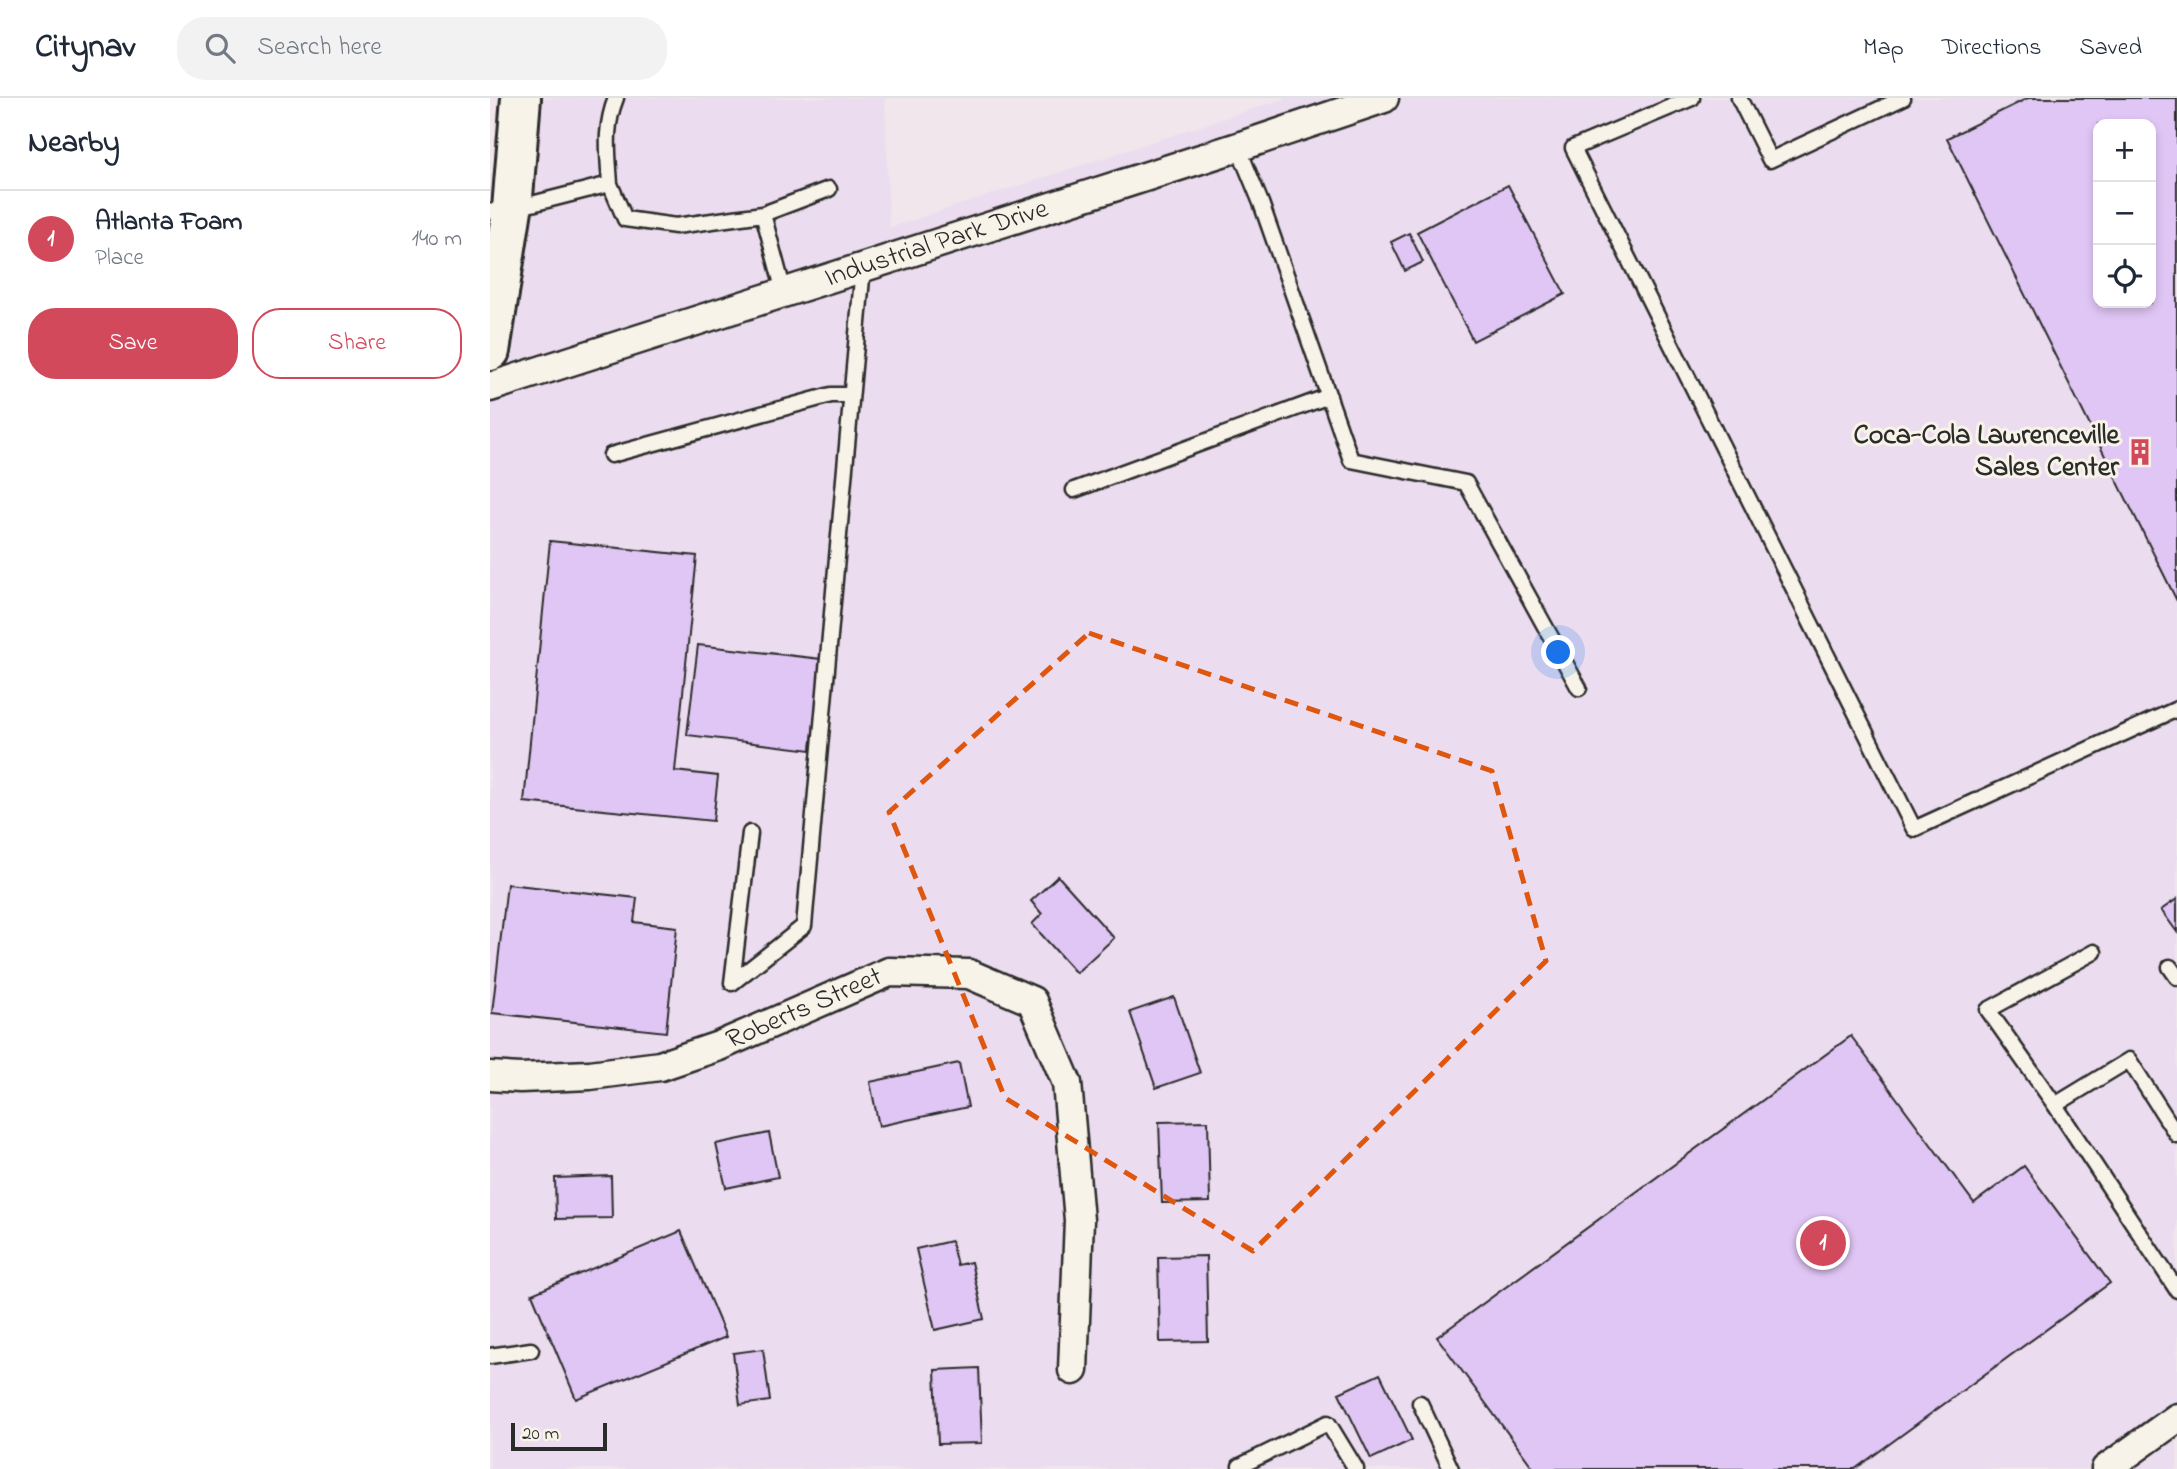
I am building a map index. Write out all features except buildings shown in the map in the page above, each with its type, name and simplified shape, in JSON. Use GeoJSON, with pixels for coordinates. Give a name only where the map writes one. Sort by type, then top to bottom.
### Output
{"type":"FeatureCollection","features":[{"type":"Feature","properties":{"kind":"highway"},"geometry":{"type":"LineString","coordinates":[[490,351],[501,210],[521,98]]}},
{"type":"Feature","properties":{"kind":"street","name":"Industrial Park Drive"},"geometry":{"type":"LineString","coordinates":[[490,387],[1384,98]]}},
{"type":"Feature","properties":{"kind":"street","name":"Roberts Street"},"geometry":{"type":"LineString","coordinates":[[490,1076],[520,1078],[590,1075],[660,1066],[719,1046],[889,972],[969,974],[1032,1001],[1067,1083],[1079,1220],[1073,1370]]}},
{"type":"Feature","properties":{"kind":"street"},"geometry":{"type":"LineString","coordinates":[[2106,1469],[2177,1418]]}},
{"type":"Feature","properties":{"kind":"lane"},"geometry":{"type":"LineString","coordinates":[[616,98],[608,118],[607,144],[611,184],[625,219],[676,226],[763,214],[829,189]]}},
{"type":"Feature","properties":{"kind":"lane"},"geometry":{"type":"LineString","coordinates":[[1692,98],[1573,148],[1914,829],[2177,709]]}},
{"type":"Feature","properties":{"kind":"lane"},"geometry":{"type":"LineString","coordinates":[[1739,98],[1770,160],[1903,98]]}},
{"type":"Feature","properties":{"kind":"lane"},"geometry":{"type":"LineString","coordinates":[[1238,147],[1261,203],[1351,460],[1466,482],[1579,688]]}},
{"type":"Feature","properties":{"kind":"lane"},"geometry":{"type":"LineString","coordinates":[[501,210],[611,184]]}},
{"type":"Feature","properties":{"kind":"lane"},"geometry":{"type":"LineString","coordinates":[[763,214],[785,292]]}},
{"type":"Feature","properties":{"kind":"lane"},"geometry":{"type":"LineString","coordinates":[[750,833],[732,983],[804,926],[863,267]]}},
{"type":"Feature","properties":{"kind":"lane"},"geometry":{"type":"LineString","coordinates":[[611,455],[831,395],[850,395]]}},
{"type":"Feature","properties":{"kind":"lane"},"geometry":{"type":"LineString","coordinates":[[1074,491],[1329,396]]}},
{"type":"Feature","properties":{"kind":"lane"},"geometry":{"type":"LineString","coordinates":[[2094,952],[1988,1010],[2055,1105],[2177,1290]]}},
{"type":"Feature","properties":{"kind":"lane"},"geometry":{"type":"LineString","coordinates":[[2055,1105],[2129,1060],[2177,1135]]}},
{"type":"Feature","properties":{"kind":"lane"},"geometry":{"type":"LineString","coordinates":[[490,1356],[531,1349]]}},
{"type":"Feature","properties":{"kind":"lane"},"geometry":{"type":"LineString","coordinates":[[1420,1403],[1451,1469]]}},
{"type":"Feature","properties":{"kind":"lane"},"geometry":{"type":"LineString","coordinates":[[1241,1469],[1240,1466],[1328,1423],[1356,1469]]}},
{"type":"Feature","properties":{"kind":"highlighted area"},"geometry":{"type":"Polygon","coordinates":[[[1089,633],[1492,771],[1546,961],[1253,1251],[1005,1098],[889,812],[1089,633]]]}},
{"type":"Feature","properties":{"kind":"shaded area"},"geometry":{"type":"Polygon","coordinates":[[[518,98],[885,98],[889,228],[1287,98],[2177,98],[2177,1469],[490,1469],[490,247],[518,98]]]}},
{"type":"Feature","properties":{"kind":"place","name":"Coca-Cola Lawrenceville Sales Center"},"geometry":{"type":"Point","coordinates":[2140,452]}},
{"type":"Feature","properties":{"kind":"place","name":"Atlanta Foam"},"geometry":{"type":"Point","coordinates":[1823,1243]}}]}
